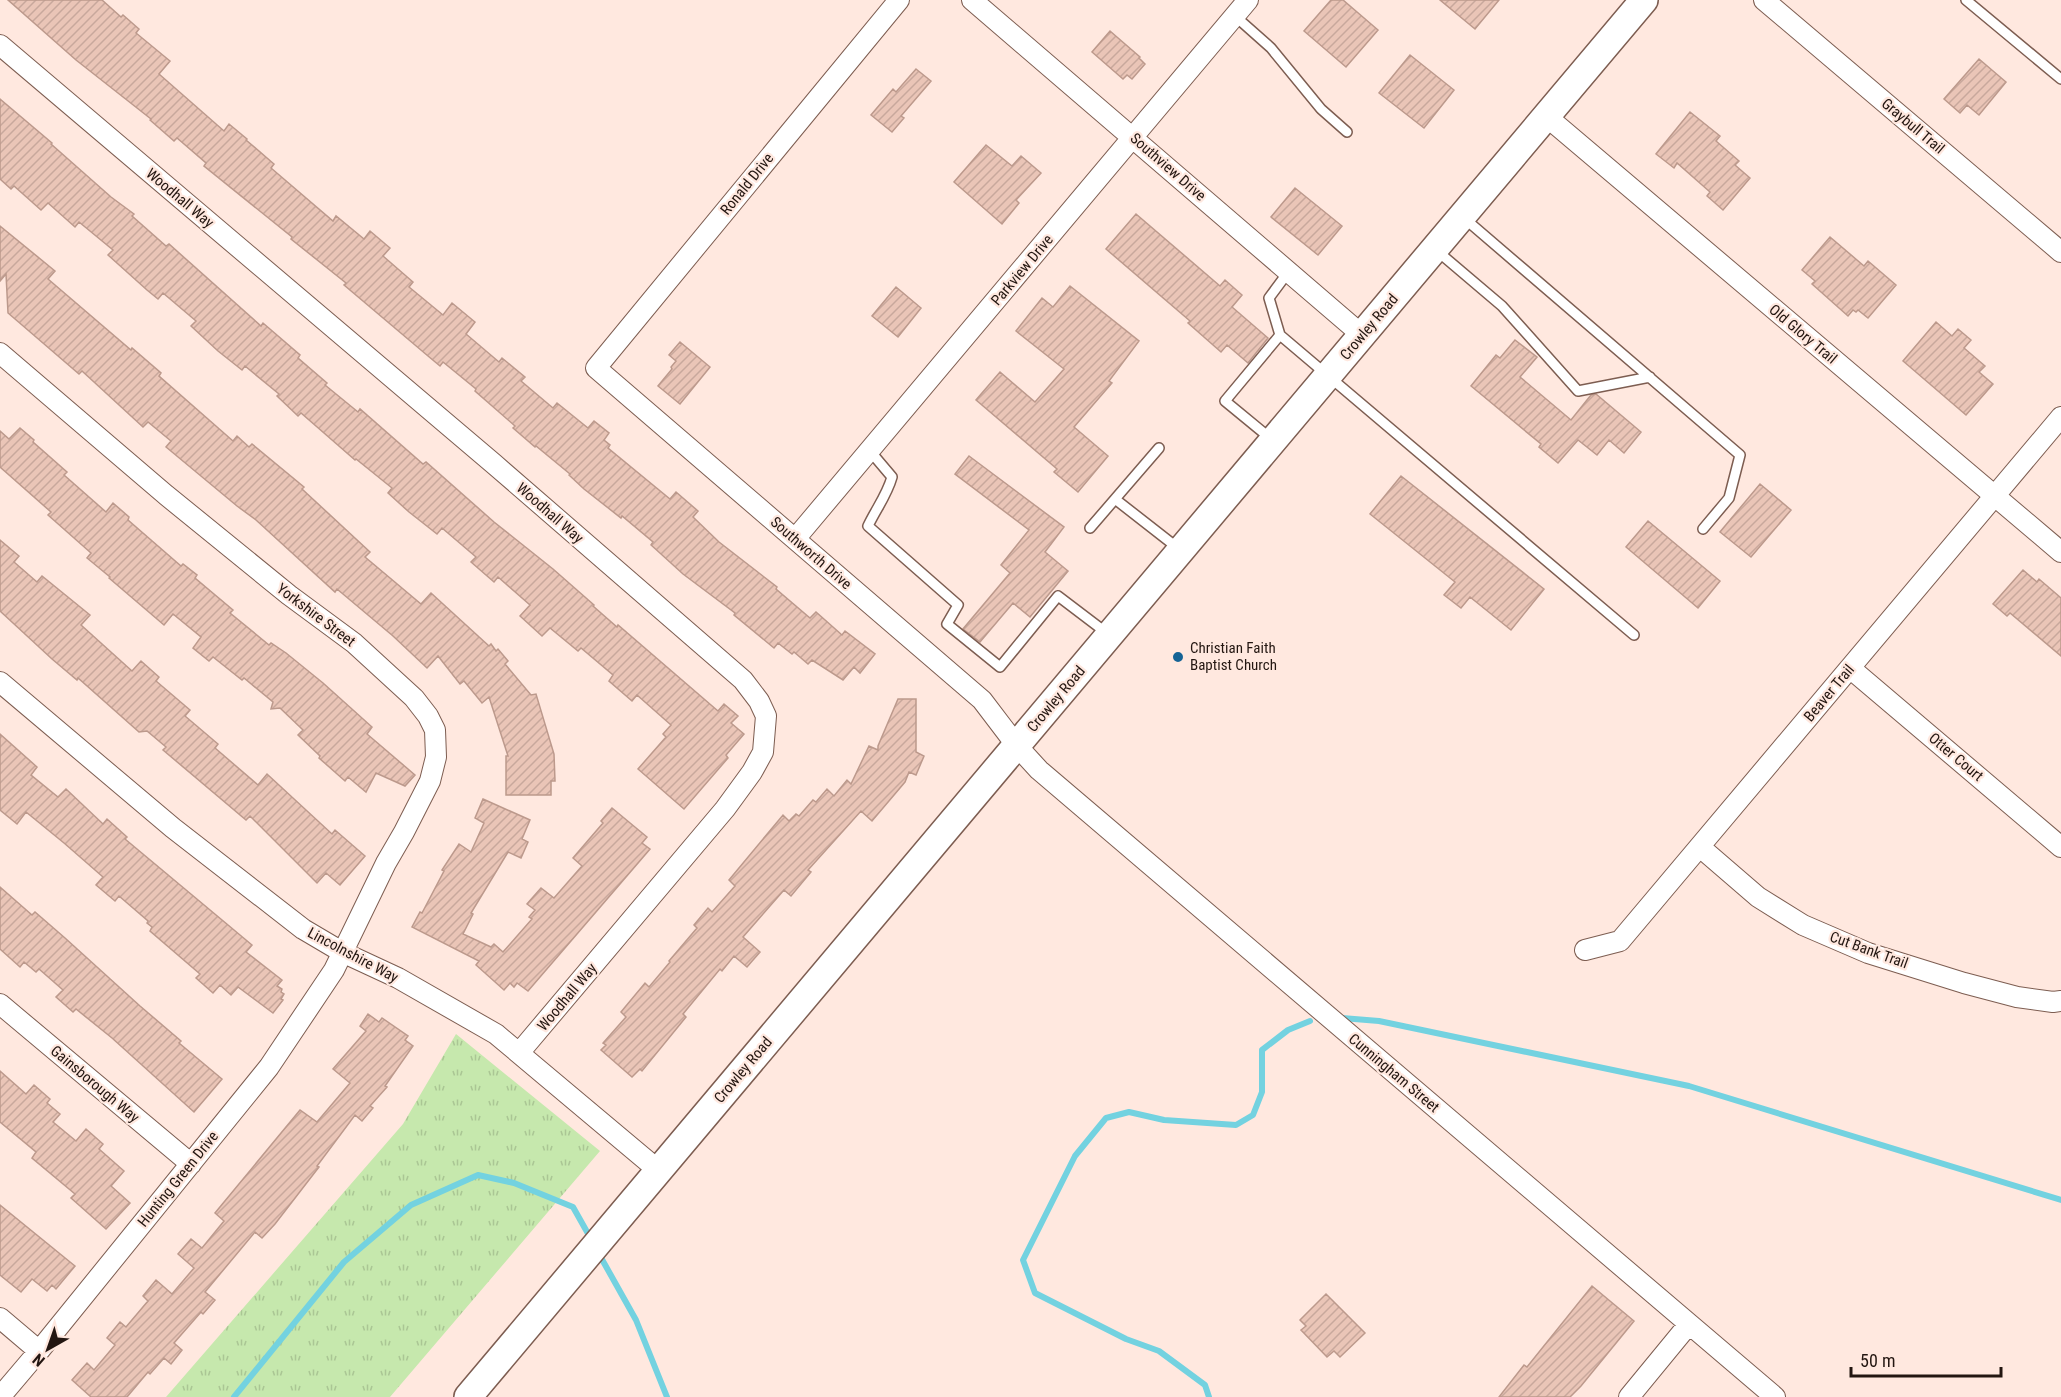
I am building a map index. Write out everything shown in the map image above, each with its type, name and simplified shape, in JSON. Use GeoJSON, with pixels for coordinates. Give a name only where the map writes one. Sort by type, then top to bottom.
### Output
{"type":"FeatureCollection","features":[{"type":"Feature","properties":{"kind":"main road","name":"Crowley Road"},"geometry":{"type":"LineString","coordinates":[[468,1397],[1644,0]]}},
{"type":"Feature","properties":{"kind":"street","name":"Ronald Drive"},"geometry":{"type":"LineString","coordinates":[[596,368],[899,0]]}},
{"type":"Feature","properties":{"kind":"street","name":"Southview Drive"},"geometry":{"type":"LineString","coordinates":[[972,0],[1362,335]]}},
{"type":"Feature","properties":{"kind":"street","name":"Parkview Drive"},"geometry":{"type":"LineString","coordinates":[[795,539],[1248,0]]}},
{"type":"Feature","properties":{"kind":"street","name":"Graybull Trail"},"geometry":{"type":"LineString","coordinates":[[1764,0],[2061,252]]}},
{"type":"Feature","properties":{"kind":"street","name":"Woodhall Way"},"geometry":{"type":"LineString","coordinates":[[0,45],[494,464],[743,681],[759,701],[766,716],[763,752],[752,772],[725,809],[519,1053]]}},
{"type":"Feature","properties":{"kind":"street","name":"Old Glory Trail"},"geometry":{"type":"LineString","coordinates":[[1546,116],[2061,552]]}},
{"type":"Feature","properties":{"kind":"street","name":"Yorkshire Street"},"geometry":{"type":"LineString","coordinates":[[0,353],[166,495],[289,595],[354,643],[414,698],[429,716],[435,730],[436,758],[430,781],[342,952]]}},
{"type":"Feature","properties":{"kind":"street","name":"Southworth Drive"},"geometry":{"type":"LineString","coordinates":[[596,368],[982,699],[1017,746]]}},
{"type":"Feature","properties":{"kind":"street","name":"Beaver Trail"},"geometry":{"type":"LineString","coordinates":[[1585,950],[1620,941],[2061,417]]}},
{"type":"Feature","properties":{"kind":"street","name":"Otter Court"},"geometry":{"type":"LineString","coordinates":[[1850,668],[2061,847]]}},
{"type":"Feature","properties":{"kind":"street","name":"Lincolnshire Way"},"geometry":{"type":"LineString","coordinates":[[0,682],[173,828],[303,929],[342,952],[398,978],[496,1034],[658,1170]]}},
{"type":"Feature","properties":{"kind":"street","name":"Cunningham Street"},"geometry":{"type":"LineString","coordinates":[[1017,746],[1039,770],[1774,1397]]}},
{"type":"Feature","properties":{"kind":"street","name":"Cut Bank Trail"},"geometry":{"type":"LineString","coordinates":[[1700,847],[1758,897],[1803,925],[1868,952],[1964,983],[2017,997],[2061,1001]]}},
{"type":"Feature","properties":{"kind":"street","name":"Hunting Green Drive"},"geometry":{"type":"LineString","coordinates":[[0,1397],[269,1067],[334,970],[342,952]]}},
{"type":"Feature","properties":{"kind":"street","name":"Gainsborough Way"},"geometry":{"type":"LineString","coordinates":[[0,1004],[191,1164]]}},
{"type":"Feature","properties":{"kind":"street"},"geometry":{"type":"LineString","coordinates":[[0,1318],[39,1352]]}},
{"type":"Feature","properties":{"kind":"street"},"geometry":{"type":"LineString","coordinates":[[1629,1397],[1689,1324]]}},
{"type":"Feature","properties":{"kind":"lane"},"geometry":{"type":"LineString","coordinates":[[1966,0],[2061,79]]}},
{"type":"Feature","properties":{"kind":"lane"},"geometry":{"type":"LineString","coordinates":[[1234,16],[1271,48],[1321,109],[1347,132]]}},
{"type":"Feature","properties":{"kind":"lane"},"geometry":{"type":"LineString","coordinates":[[1462,216],[1740,454],[1729,498],[1703,529]]}},
{"type":"Feature","properties":{"kind":"lane"},"geometry":{"type":"LineString","coordinates":[[1434,249],[1502,306],[1578,391],[1650,377]]}},
{"type":"Feature","properties":{"kind":"lane"},"geometry":{"type":"LineString","coordinates":[[1289,271],[1269,298],[1280,334],[1634,635]]}},
{"type":"Feature","properties":{"kind":"lane"},"geometry":{"type":"LineString","coordinates":[[1273,441],[1225,401],[1280,334]]}},
{"type":"Feature","properties":{"kind":"lane"},"geometry":{"type":"LineString","coordinates":[[1090,528],[1159,448]]}},
{"type":"Feature","properties":{"kind":"lane"},"geometry":{"type":"LineString","coordinates":[[870,451],[892,477],[887,494],[876,509],[868,526],[958,605],[947,624],[1000,667],[1058,596],[1110,635]]}},
{"type":"Feature","properties":{"kind":"lane"},"geometry":{"type":"LineString","coordinates":[[1116,499],[1181,550]]}},
{"type":"Feature","properties":{"kind":"green space"},"geometry":{"type":"Polygon","coordinates":[[[456,1034],[600,1151],[390,1397],[166,1397],[403,1124],[456,1034]]]}},
{"type":"Feature","properties":{"kind":"building"},"geometry":{"type":"Polygon","coordinates":[[[8,0],[102,0],[121,17],[123,15],[139,29],[136,33],[170,61],[159,74],[224,131],[229,124],[274,164],[271,168],[333,221],[336,216],[364,239],[370,231],[390,248],[383,256],[413,282],[409,287],[443,315],[452,303],[475,322],[466,334],[499,362],[502,358],[525,377],[521,381],[553,408],[557,403],[588,428],[594,421],[609,433],[604,440],[610,445],[608,448],[670,499],[676,492],[698,511],[693,517],[719,542],[777,587],[776,589],[810,618],[816,612],[842,635],[845,631],[875,654],[860,673],[854,667],[843,680],[812,660],[808,664],[794,652],[792,654],[778,643],[774,648],[734,615],[735,613],[683,574],[651,545],[653,542],[584,489],[570,474],[513,428],[515,426],[475,391],[476,389],[443,362],[440,366],[344,285],[346,283],[291,239],[292,237],[204,166],[206,163],[177,138],[174,141],[151,119],[76,60],[8,0]]]}},
{"type":"Feature","properties":{"kind":"building"},"geometry":{"type":"Polygon","coordinates":[[[1331,0],[1343,0],[1378,30],[1346,67],[1304,31],[1331,0]]]}},
{"type":"Feature","properties":{"kind":"building"},"geometry":{"type":"Polygon","coordinates":[[[1440,0],[1499,0],[1475,29],[1440,0]]]}},
{"type":"Feature","properties":{"kind":"building"},"geometry":{"type":"Polygon","coordinates":[[[1110,31],[1145,64],[1132,79],[1127,75],[1123,79],[1092,52],[1110,31]]]}},
{"type":"Feature","properties":{"kind":"building"},"geometry":{"type":"Polygon","coordinates":[[[1410,55],[1454,90],[1424,128],[1379,93],[1410,55]]]}},
{"type":"Feature","properties":{"kind":"building"},"geometry":{"type":"Polygon","coordinates":[[[1979,59],[2006,82],[1979,115],[1967,105],[1960,113],[1944,99],[1979,59]]]}},
{"type":"Feature","properties":{"kind":"building"},"geometry":{"type":"Polygon","coordinates":[[[916,69],[931,81],[901,116],[904,118],[892,132],[871,115],[893,89],[896,92],[916,69]]]}},
{"type":"Feature","properties":{"kind":"building"},"geometry":{"type":"Polygon","coordinates":[[[0,99],[111,197],[134,214],[132,216],[166,246],[169,244],[261,326],[263,323],[300,355],[298,358],[327,383],[325,385],[358,412],[360,409],[423,464],[426,462],[718,711],[724,704],[738,716],[731,723],[744,734],[726,755],[728,758],[684,809],[638,769],[666,737],[663,734],[671,725],[637,695],[632,701],[609,681],[613,675],[581,648],[578,651],[550,628],[542,636],[520,616],[530,605],[498,577],[494,582],[471,562],[476,557],[442,528],[437,534],[409,512],[388,493],[392,488],[355,460],[301,413],[298,416],[277,396],[279,394],[245,366],[242,370],[218,351],[191,326],[196,321],[163,293],[158,299],[147,290],[108,255],[113,250],[79,222],[75,227],[48,203],[41,210],[14,186],[11,189],[0,179],[0,99]]]}},
{"type":"Feature","properties":{"kind":"building"},"geometry":{"type":"Polygon","coordinates":[[[1690,112],[1720,136],[1716,141],[1739,161],[1735,165],[1750,178],[1723,210],[1707,196],[1710,192],[1677,163],[1674,168],[1656,154],[1690,112]]]}},
{"type":"Feature","properties":{"kind":"building"},"geometry":{"type":"Polygon","coordinates":[[[986,145],[1012,166],[1021,156],[1041,173],[1016,200],[1019,203],[1002,224],[954,182],[986,145]]]}},
{"type":"Feature","properties":{"kind":"building"},"geometry":{"type":"Polygon","coordinates":[[[1295,188],[1342,226],[1318,255],[1271,217],[1295,188]]]}},
{"type":"Feature","properties":{"kind":"building"},"geometry":{"type":"Polygon","coordinates":[[[1136,214],[1220,286],[1225,280],[1242,295],[1232,307],[1268,338],[1248,363],[1227,345],[1221,352],[1188,323],[1190,321],[1106,249],[1136,214]]]}},
{"type":"Feature","properties":{"kind":"building"},"geometry":{"type":"Polygon","coordinates":[[[0,226],[55,271],[48,279],[161,373],[159,376],[233,441],[237,436],[249,447],[252,444],[304,487],[302,489],[370,552],[365,557],[421,604],[431,593],[489,646],[491,644],[496,651],[498,649],[508,661],[505,664],[531,695],[536,694],[554,754],[555,781],[551,781],[551,795],[506,795],[506,756],[508,756],[489,697],[482,703],[464,681],[460,684],[438,656],[427,668],[393,636],[337,589],[335,592],[256,520],[166,447],[171,441],[148,422],[143,427],[82,371],[79,374],[8,313],[6,274],[0,281],[0,226]]]}},
{"type":"Feature","properties":{"kind":"building"},"geometry":{"type":"Polygon","coordinates":[[[1830,237],[1864,266],[1868,261],[1896,285],[1868,318],[1858,310],[1856,312],[1853,310],[1848,316],[1812,284],[1815,281],[1802,270],[1830,237]]]}},
{"type":"Feature","properties":{"kind":"building"},"geometry":{"type":"Polygon","coordinates":[[[1070,286],[1139,341],[1109,381],[1112,383],[1074,427],[1108,456],[1078,492],[1054,472],[1057,469],[976,400],[1000,372],[1035,402],[1064,369],[1016,331],[1042,298],[1053,307],[1070,286]]]}},
{"type":"Feature","properties":{"kind":"building"},"geometry":{"type":"Polygon","coordinates":[[[896,287],[921,308],[898,337],[872,316],[896,287]]]}},
{"type":"Feature","properties":{"kind":"building"},"geometry":{"type":"Polygon","coordinates":[[[1936,322],[1952,336],[1958,329],[1971,340],[1964,348],[1985,366],[1979,372],[1993,384],[1966,415],[1903,361],[1936,322]]]}},
{"type":"Feature","properties":{"kind":"building"},"geometry":{"type":"Polygon","coordinates":[[[1515,340],[1537,357],[1520,377],[1571,420],[1591,395],[1596,394],[1641,432],[1624,453],[1609,440],[1597,455],[1578,440],[1558,463],[1539,447],[1541,444],[1471,386],[1496,355],[1500,358],[1515,340]]]}},
{"type":"Feature","properties":{"kind":"building"},"geometry":{"type":"Polygon","coordinates":[[[680,342],[710,367],[680,404],[658,386],[676,361],[669,355],[680,342]]]}},
{"type":"Feature","properties":{"kind":"building"},"geometry":{"type":"Polygon","coordinates":[[[20,428],[67,472],[64,475],[106,512],[113,503],[129,517],[128,520],[181,566],[183,564],[197,575],[195,578],[233,610],[230,613],[269,645],[271,643],[286,653],[323,683],[372,727],[367,734],[415,775],[405,786],[376,773],[366,792],[348,777],[345,781],[298,735],[303,730],[280,708],[271,709],[273,702],[244,678],[242,680],[213,657],[209,661],[193,648],[201,637],[173,614],[164,625],[109,578],[87,558],[91,553],[48,515],[51,512],[0,467],[0,431],[9,439],[20,428]]]}},
{"type":"Feature","properties":{"kind":"building"},"geometry":{"type":"Polygon","coordinates":[[[969,456],[1064,527],[1045,552],[1068,571],[1030,617],[1013,603],[980,642],[963,629],[1010,573],[1001,565],[1029,530],[955,474],[969,456]]]}},
{"type":"Feature","properties":{"kind":"building"},"geometry":{"type":"Polygon","coordinates":[[[1401,476],[1544,589],[1511,630],[1470,597],[1461,608],[1444,595],[1455,582],[1370,514],[1401,476]]]}},
{"type":"Feature","properties":{"kind":"building"},"geometry":{"type":"Polygon","coordinates":[[[1760,484],[1791,510],[1751,557],[1720,532],[1760,484]]]}},
{"type":"Feature","properties":{"kind":"building"},"geometry":{"type":"Polygon","coordinates":[[[1648,521],[1720,581],[1698,608],[1626,547],[1648,521]]]}},
{"type":"Feature","properties":{"kind":"building"},"geometry":{"type":"Polygon","coordinates":[[[0,540],[19,556],[14,562],[37,582],[42,576],[90,615],[81,625],[132,671],[141,661],[159,677],[156,681],[190,710],[185,716],[218,744],[215,748],[258,785],[267,774],[332,834],[335,830],[365,856],[340,885],[326,873],[317,883],[250,816],[246,820],[163,750],[166,747],[147,731],[139,732],[78,678],[77,680],[52,659],[0,611],[0,540]]]}},
{"type":"Feature","properties":{"kind":"building"},"geometry":{"type":"Polygon","coordinates":[[[2023,570],[2037,582],[2039,579],[2061,598],[2061,656],[2010,613],[2007,616],[1993,604],[2023,570]]]}},
{"type":"Feature","properties":{"kind":"building"},"geometry":{"type":"Polygon","coordinates":[[[898,699],[916,699],[916,752],[924,756],[916,775],[909,772],[905,782],[872,821],[861,811],[808,870],[811,872],[791,896],[784,890],[743,937],[760,952],[747,967],[734,956],[722,971],[720,969],[683,1014],[686,1017],[642,1071],[640,1069],[632,1077],[601,1050],[606,1045],[603,1043],[626,1017],[621,1012],[645,983],[649,987],[670,962],[697,928],[694,925],[708,908],[712,912],[735,886],[729,880],[783,815],[789,821],[796,814],[799,816],[813,800],[816,802],[827,789],[834,796],[847,780],[851,784],[869,746],[878,750],[898,699]]]}},
{"type":"Feature","properties":{"kind":"building"},"geometry":{"type":"Polygon","coordinates":[[[0,734],[37,767],[31,775],[58,797],[66,789],[103,824],[107,819],[127,837],[125,839],[252,945],[246,952],[282,980],[277,986],[282,989],[281,992],[284,994],[281,999],[283,1000],[273,1013],[238,987],[231,995],[220,985],[213,993],[196,978],[200,974],[150,931],[152,927],[147,923],[148,921],[119,896],[115,901],[96,885],[103,877],[64,843],[26,812],[17,824],[0,810],[0,734]]]}},
{"type":"Feature","properties":{"kind":"building"},"geometry":{"type":"Polygon","coordinates":[[[483,799],[530,820],[522,839],[528,842],[521,858],[508,852],[471,913],[473,914],[463,934],[491,947],[494,944],[503,952],[532,919],[529,917],[535,910],[527,904],[541,888],[554,898],[582,866],[573,858],[603,823],[601,821],[612,808],[647,837],[642,843],[650,849],[528,991],[517,983],[514,987],[510,983],[504,990],[476,965],[479,961],[412,927],[420,912],[422,913],[444,871],[442,870],[459,844],[471,852],[484,823],[475,818],[483,799]]]}},
{"type":"Feature","properties":{"kind":"building"},"geometry":{"type":"Polygon","coordinates":[[[0,887],[32,915],[35,912],[222,1079],[194,1112],[112,1038],[76,1009],[73,1012],[56,997],[63,990],[39,969],[36,972],[24,962],[20,967],[0,949],[0,887]]]}},
{"type":"Feature","properties":{"kind":"building"},"geometry":{"type":"Polygon","coordinates":[[[368,1014],[379,1022],[382,1018],[408,1036],[405,1040],[413,1046],[385,1086],[387,1087],[370,1106],[373,1108],[362,1121],[355,1115],[275,1224],[262,1238],[255,1232],[205,1292],[215,1300],[203,1314],[201,1312],[174,1343],[182,1350],[171,1364],[164,1358],[150,1374],[148,1372],[127,1397],[91,1397],[72,1380],[87,1363],[94,1370],[115,1345],[107,1338],[120,1322],[126,1327],[148,1301],[143,1296],[156,1280],[172,1294],[194,1268],[178,1254],[191,1239],[202,1248],[224,1221],[215,1213],[300,1110],[317,1122],[350,1083],[333,1069],[366,1031],[360,1026],[368,1014]]]}},
{"type":"Feature","properties":{"kind":"building"},"geometry":{"type":"Polygon","coordinates":[[[0,1071],[26,1094],[34,1085],[50,1099],[47,1103],[60,1114],[53,1122],[76,1141],[86,1129],[103,1144],[99,1149],[124,1171],[111,1186],[130,1203],[106,1229],[71,1198],[75,1194],[32,1158],[36,1152],[0,1122],[0,1071]]]}},
{"type":"Feature","properties":{"kind":"building"},"geometry":{"type":"Polygon","coordinates":[[[0,1205],[75,1266],[56,1289],[52,1285],[47,1291],[32,1279],[21,1292],[0,1275],[0,1205]]]}},
{"type":"Feature","properties":{"kind":"building"},"geometry":{"type":"Polygon","coordinates":[[[1592,1286],[1634,1321],[1581,1386],[1570,1397],[1499,1397],[1524,1365],[1527,1367],[1592,1286]]]}},
{"type":"Feature","properties":{"kind":"building"},"geometry":{"type":"Polygon","coordinates":[[[1326,1294],[1365,1333],[1340,1357],[1334,1351],[1327,1357],[1301,1330],[1306,1326],[1300,1320],[1326,1294]]]}},
{"type":"Feature","properties":{"kind":"waterway"},"geometry":{"type":"LineString","coordinates":[[1342,1018],[1379,1021],[1689,1086],[2061,1200]]}},
{"type":"Feature","properties":{"kind":"waterway"},"geometry":{"type":"LineString","coordinates":[[1209,1397],[1205,1385],[1159,1351],[1126,1339],[1035,1293],[1023,1260],[1075,1156],[1106,1118],[1129,1112],[1164,1120],[1236,1125],[1253,1115],[1262,1092],[1262,1050],[1288,1030],[1310,1021]]}},
{"type":"Feature","properties":{"kind":"waterway"},"geometry":{"type":"LineString","coordinates":[[234,1397],[344,1262],[411,1205],[478,1175],[514,1183],[573,1207],[591,1239]]}},
{"type":"Feature","properties":{"kind":"waterway"},"geometry":{"type":"LineString","coordinates":[[599,1254],[636,1320],[667,1397]]}},
{"type":"Feature","properties":{"kind":"place","name":"Christian Faith Baptist Church"},"geometry":{"type":"Point","coordinates":[1178,657]}}]}
